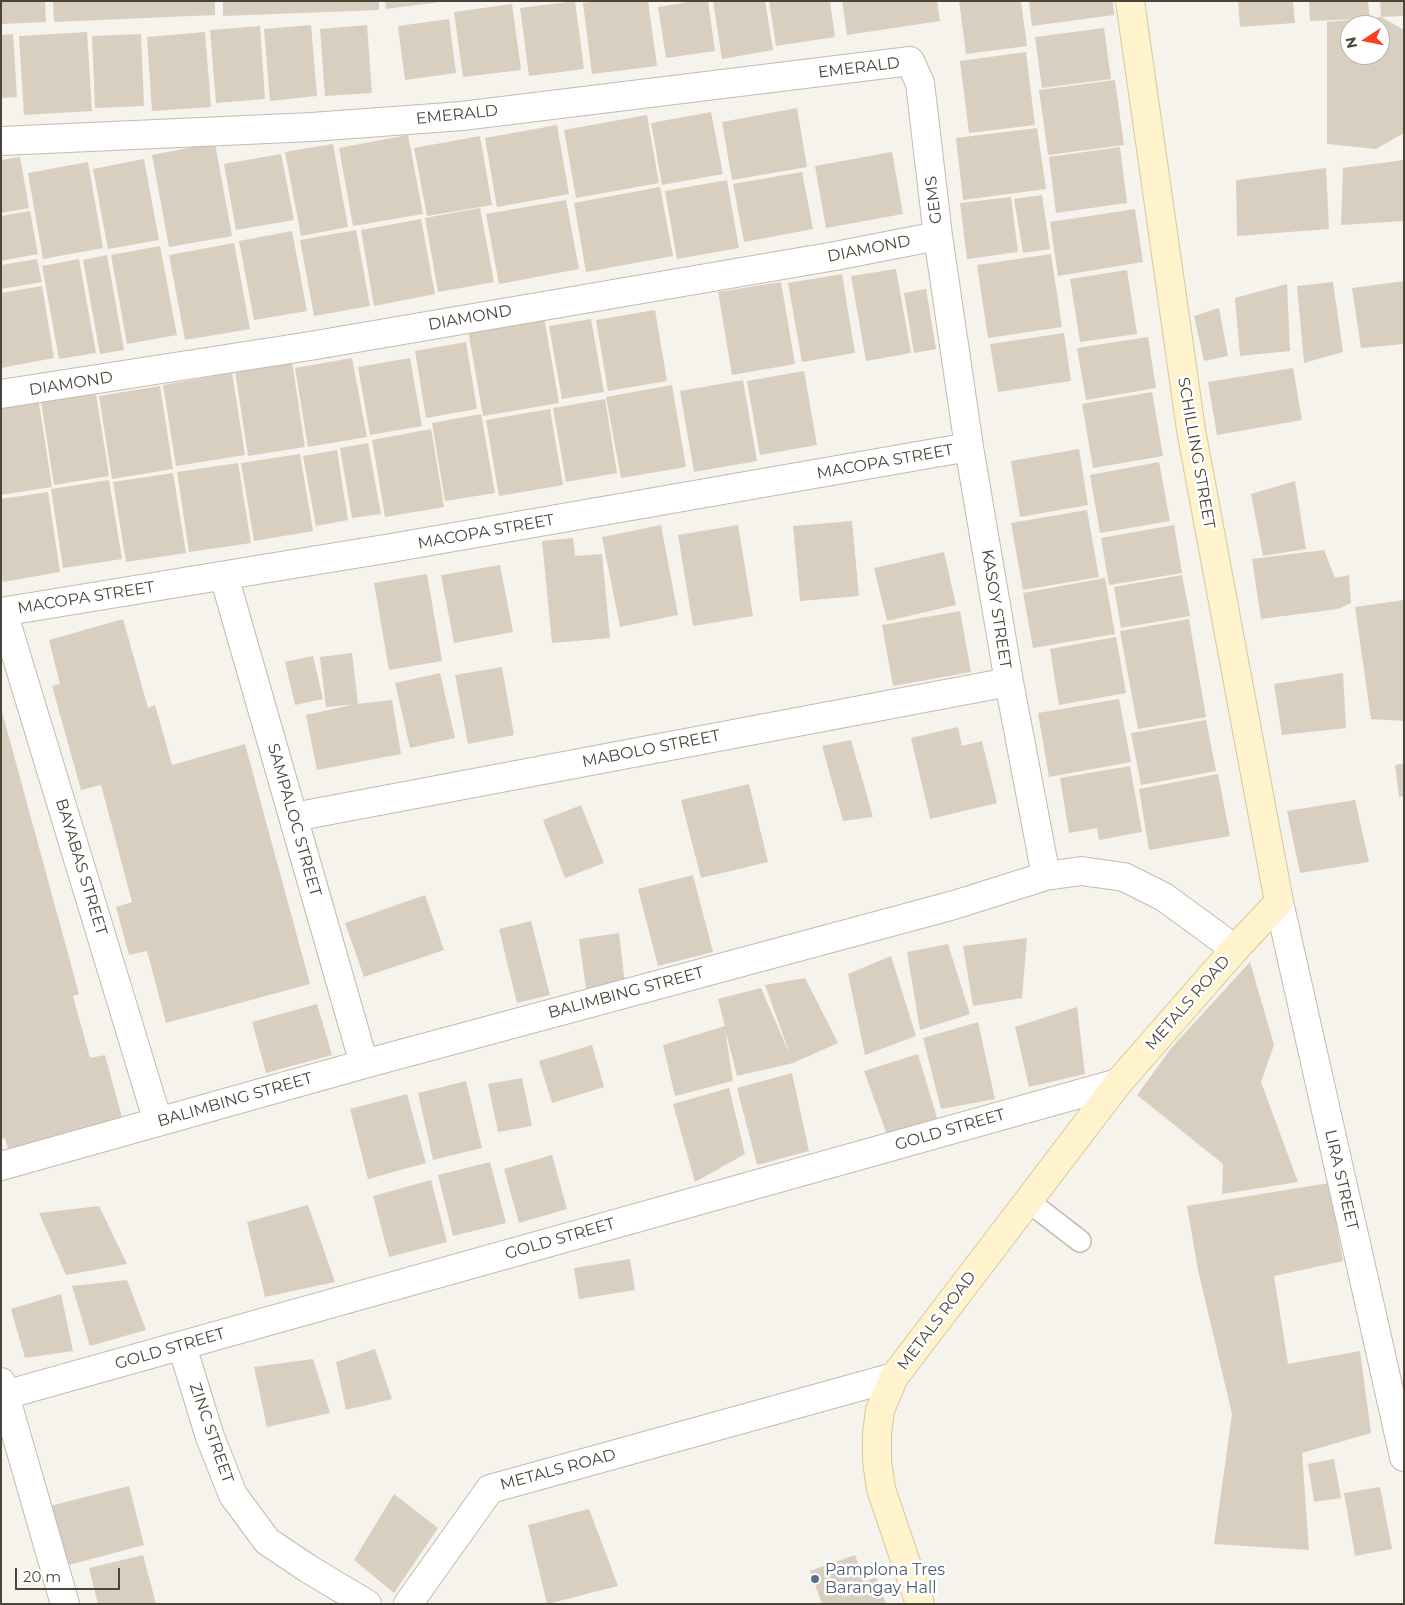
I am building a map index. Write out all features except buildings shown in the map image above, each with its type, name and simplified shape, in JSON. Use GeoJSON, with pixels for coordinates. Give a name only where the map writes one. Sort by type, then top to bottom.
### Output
{"type":"FeatureCollection","features":[{"type":"Feature","properties":{"kind":"street","name":"SCHILLING STREET"},"geometry":{"type":"LineString","coordinates":[[1130,1],[1191,430],[1279,902]]}},
{"type":"Feature","properties":{"kind":"street","name":"EMERALD"},"geometry":{"type":"LineString","coordinates":[[1,141],[312,128],[462,116],[910,61]]}},
{"type":"Feature","properties":{"kind":"street","name":"GEMS"},"geometry":{"type":"LineString","coordinates":[[910,61],[920,83],[938,236],[954,340]]}},
{"type":"Feature","properties":{"kind":"street","name":"DIAMOND"},"geometry":{"type":"LineString","coordinates":[[1,394],[310,346],[835,256],[938,236]]}},
{"type":"Feature","properties":{"kind":"street","name":"KASOY STREET"},"geometry":{"type":"LineString","coordinates":[[954,340],[969,447],[1009,682],[1046,876]]}},
{"type":"Feature","properties":{"kind":"street","name":"MACOPA STREET"},"geometry":{"type":"LineString","coordinates":[[2,612],[224,576],[969,447]]}},
{"type":"Feature","properties":{"kind":"street","name":"SAMPALOC STREET"},"geometry":{"type":"LineString","coordinates":[[224,576],[364,1064]]}},
{"type":"Feature","properties":{"kind":"street","name":"BAYABAS STREET"},"geometry":{"type":"LineString","coordinates":[[2,612],[158,1122]]}},
{"type":"Feature","properties":{"kind":"street","name":"MABOLO STREET"},"geometry":{"type":"LineString","coordinates":[[294,817],[1009,682]]}},
{"type":"Feature","properties":{"kind":"street","name":"BALIMBING STREET"},"geometry":{"type":"LineString","coordinates":[[1,1166],[364,1064],[954,904],[1046,876],[1082,871],[1124,877],[1164,896],[1235,949]]}},
{"type":"Feature","properties":{"kind":"street","name":"METALS ROAD"},"geometry":{"type":"LineString","coordinates":[[408,1604],[490,1489],[894,1377],[1118,1083],[1235,949],[1279,902]]}},
{"type":"Feature","properties":{"kind":"street","name":"LIRA STREET"},"geometry":{"type":"LineString","coordinates":[[1279,902],[1404,1458]]}},
{"type":"Feature","properties":{"kind":"street","name":"GOLD STREET"},"geometry":{"type":"LineString","coordinates":[[3,1391],[182,1346],[1118,1083]]}},
{"type":"Feature","properties":{"kind":"street","name":"ZINC STREET"},"geometry":{"type":"LineString","coordinates":[[182,1346],[210,1437],[233,1496],[267,1541],[307,1568],[367,1604]]}},
{"type":"Feature","properties":{"kind":"street"},"geometry":{"type":"LineString","coordinates":[[894,1377],[880,1410],[877,1434],[877,1461],[881,1489],[920,1604]]}},
{"type":"Feature","properties":{"kind":"street"},"geometry":{"type":"LineString","coordinates":[[3,1391],[65,1604]]}},
{"type":"Feature","properties":{"kind":"lane"},"geometry":{"type":"LineString","coordinates":[[1028,1201],[1080,1242]]}},
{"type":"Feature","properties":{"kind":"place","name":"Pamplona Tres Barangay Hall"},"geometry":{"type":"Point","coordinates":[815,1579]}}]}
